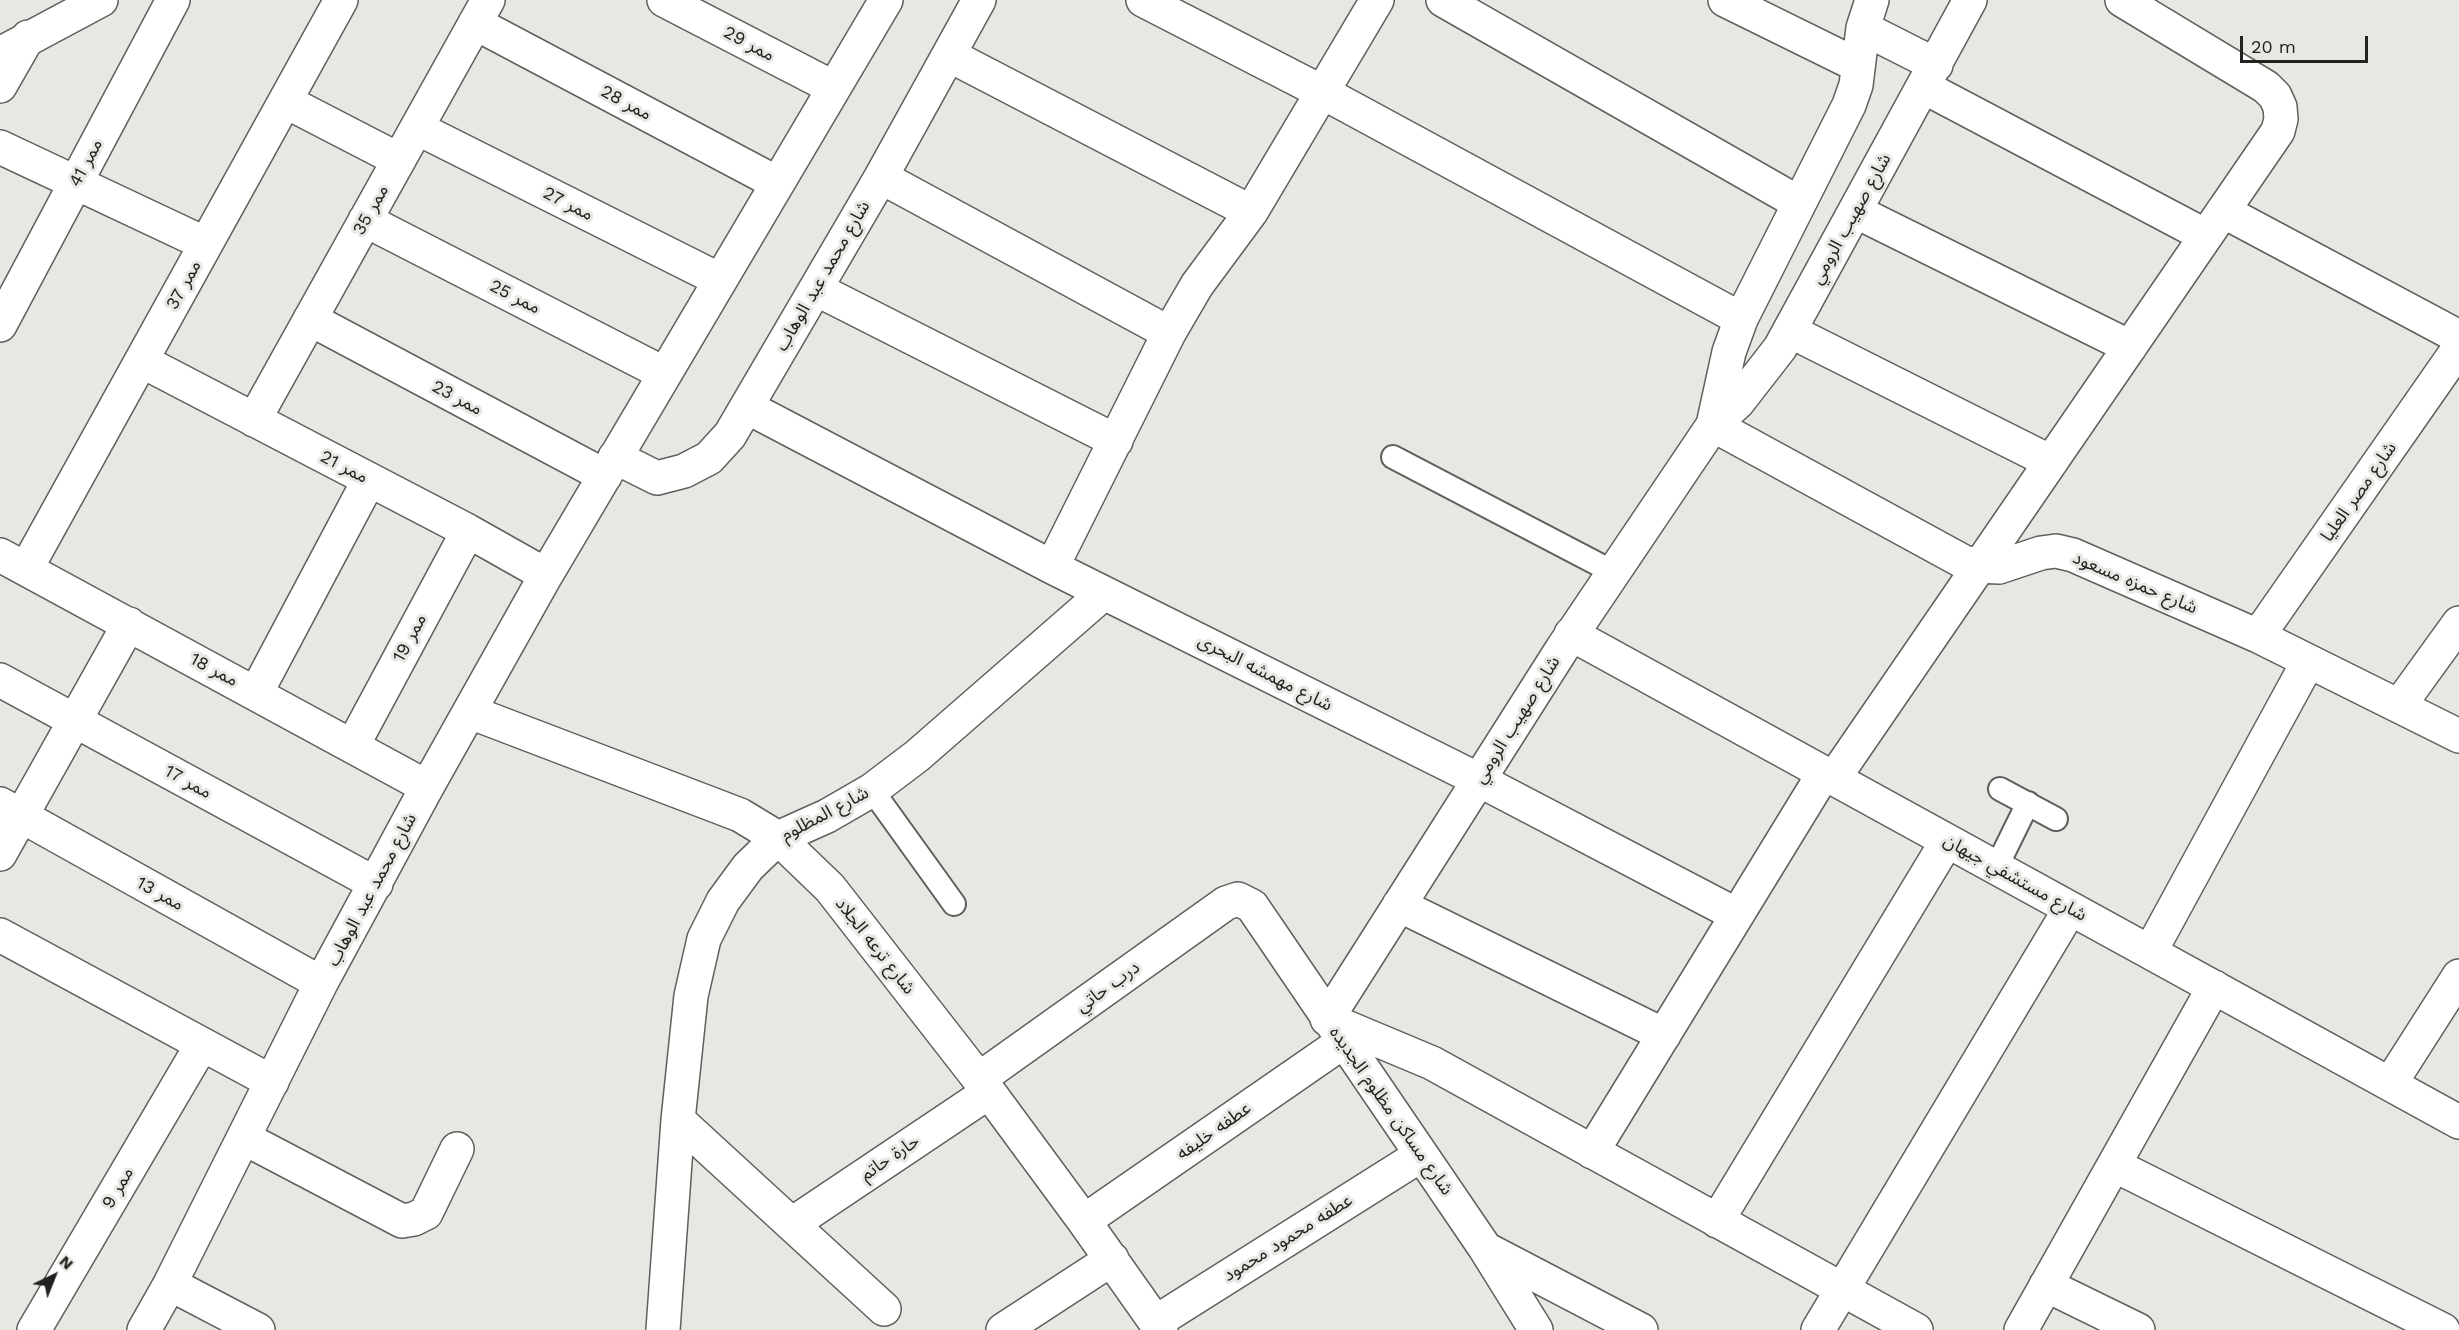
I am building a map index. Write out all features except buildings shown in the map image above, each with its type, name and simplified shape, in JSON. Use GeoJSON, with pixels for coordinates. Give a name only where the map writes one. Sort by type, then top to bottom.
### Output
{"type":"FeatureCollection","features":[{"type":"Feature","properties":{"kind":"street"},"geometry":{"type":"LineString","coordinates":[[0,54],[101,0]]}},
{"type":"Feature","properties":{"kind":"street","name":"ممر 41"},"geometry":{"type":"LineString","coordinates":[[0,325],[173,0]]}},
{"type":"Feature","properties":{"kind":"street","name":"ممر 37"},"geometry":{"type":"LineString","coordinates":[[13,562],[142,361],[341,0]]}},
{"type":"Feature","properties":{"kind":"street","name":"ممر 29"},"geometry":{"type":"LineString","coordinates":[[664,0],[834,88]]}},
{"type":"Feature","properties":{"kind":"street","name":"شارع محمد عبد الوهاب"},"geometry":{"type":"LineString","coordinates":[[144,1330],[170,1284],[321,983],[427,787],[546,575],[886,0]]}},
{"type":"Feature","properties":{"kind":"street","name":"شارع محمد عبد الوهاب"},"geometry":{"type":"LineString","coordinates":[[610,467],[657,478],[684,471],[709,458],[730,435],[881,177],[979,0]]}},
{"type":"Feature","properties":{"kind":"street"},"geometry":{"type":"LineString","coordinates":[[1143,0],[1322,92],[1741,319]]}},
{"type":"Feature","properties":{"kind":"street"},"geometry":{"type":"LineString","coordinates":[[1052,567],[1169,333],[1197,285],[1251,212],[1377,0]]}},
{"type":"Feature","properties":{"kind":"street"},"geometry":{"type":"LineString","coordinates":[[1443,0],[1799,203]]}},
{"type":"Feature","properties":{"kind":"street"},"geometry":{"type":"LineString","coordinates":[[1725,0],[1857,65]]}},
{"type":"Feature","properties":{"kind":"street","name":"شارع صهيب الرومي"},"geometry":{"type":"LineString","coordinates":[[1335,1030],[1399,905],[1571,634],[1713,425],[1759,378],[1790,331],[1971,0]]}},
{"type":"Feature","properties":{"kind":"street"},"geometry":{"type":"LineString","coordinates":[[1592,1152],[1737,915],[1829,776],[1979,566],[2278,131],[2281,119],[2275,96],[2258,81],[2122,0]]}},
{"type":"Feature","properties":{"kind":"street","name":"ممر 35"},"geometry":{"type":"LineString","coordinates":[[254,420],[482,11]]}},
{"type":"Feature","properties":{"kind":"street","name":"ممر 28"},"geometry":{"type":"LineString","coordinates":[[482,11],[777,183]]}},
{"type":"Feature","properties":{"kind":"street"},"geometry":{"type":"LineString","coordinates":[[1868,14],[1930,76],[2215,223],[2459,338]]}},
{"type":"Feature","properties":{"kind":"street","name":"شارع صهيب الرومي"},"geometry":{"type":"LineString","coordinates":[[1713,425],[1730,352],[1741,319],[1849,105],[1856,85],[1857,65],[1868,14]]}},
{"type":"Feature","properties":{"kind":"street"},"geometry":{"type":"LineString","coordinates":[[0,86],[28,37]]}},
{"type":"Feature","properties":{"kind":"street"},"geometry":{"type":"LineString","coordinates":[[949,55],[1251,212]]}},
{"type":"Feature","properties":{"kind":"street"},"geometry":{"type":"LineString","coordinates":[[285,102],[399,160]]}},
{"type":"Feature","properties":{"kind":"street","name":"ممر 27"},"geometry":{"type":"LineString","coordinates":[[417,128],[720,280]]}},
{"type":"Feature","properties":{"kind":"street"},"geometry":{"type":"LineString","coordinates":[[0,147],[206,244]]}},
{"type":"Feature","properties":{"kind":"street"},"geometry":{"type":"LineString","coordinates":[[881,177],[1169,333]]}},
{"type":"Feature","properties":{"kind":"street"},"geometry":{"type":"LineString","coordinates":[[1856,211],[2130,347]]}},
{"type":"Feature","properties":{"kind":"street","name":"ممر 25"},"geometry":{"type":"LineString","coordinates":[[365,220],[665,374]]}},
{"type":"Feature","properties":{"kind":"street"},"geometry":{"type":"LineString","coordinates":[[816,289],[1116,441]]}},
{"type":"Feature","properties":{"kind":"street","name":"ممر 23"},"geometry":{"type":"LineString","coordinates":[[310,319],[610,467]]}},
{"type":"Feature","properties":{"kind":"street"},"geometry":{"type":"LineString","coordinates":[[1790,331],[2051,462]]}},
{"type":"Feature","properties":{"kind":"street","name":"شارع مصر العليا"},"geometry":{"type":"LineString","coordinates":[[2258,636],[2459,348]]}},
{"type":"Feature","properties":{"kind":"street","name":"ممر 21"},"geometry":{"type":"LineString","coordinates":[[142,361],[468,531],[546,575]]}},
{"type":"Feature","properties":{"kind":"street","name":"شارع مهمشه البحرى"},"geometry":{"type":"LineString","coordinates":[[747,407],[1052,567],[1479,780],[1737,915]]}},
{"type":"Feature","properties":{"kind":"street","name":"شارع حمزه مسعود"},"geometry":{"type":"LineString","coordinates":[[1713,425],[1964,562],[1979,566],[1999,567],[2056,551],[2073,555],[2258,636],[2459,736]]}},
{"type":"Feature","properties":{"kind":"street"},"geometry":{"type":"LineString","coordinates":[[256,693],[369,480]]}},
{"type":"Feature","properties":{"kind":"street","name":"ممر 19"},"geometry":{"type":"LineString","coordinates":[[353,745],[468,531]]}},
{"type":"Feature","properties":{"kind":"street","name":"ممر 18"},"geometry":{"type":"LineString","coordinates":[[13,562],[427,787]]}},
{"type":"Feature","properties":{"kind":"street","name":"شارع المظلوم"},"geometry":{"type":"LineString","coordinates":[[663,1330],[678,1120],[692,996],[704,939],[723,901],[748,867],[778,838],[827,816],[872,790],[917,756],[1104,593]]}},
{"type":"Feature","properties":{"kind":"street"},"geometry":{"type":"LineString","coordinates":[[2399,706],[2459,622]]}},
{"type":"Feature","properties":{"kind":"street"},"geometry":{"type":"LineString","coordinates":[[0,854],[11,810],[75,720],[129,624]]}},
{"type":"Feature","properties":{"kind":"street","name":"شارع مستشفي جيهان"},"geometry":{"type":"LineString","coordinates":[[1571,634],[2459,1122]]}},
{"type":"Feature","properties":{"kind":"street"},"geometry":{"type":"LineString","coordinates":[[2150,952],[2308,662]]}},
{"type":"Feature","properties":{"kind":"street","name":"ممر 17"},"geometry":{"type":"LineString","coordinates":[[0,680],[376,884]]}},
{"type":"Feature","properties":{"kind":"street","name":"شارع ترعه الجلاد"},"geometry":{"type":"LineString","coordinates":[[470,712],[740,815],[778,838],[830,888],[984,1086],[1159,1326]]}},
{"type":"Feature","properties":{"kind":"street","name":"ممر 13"},"geometry":{"type":"LineString","coordinates":[[11,810],[321,983]]}},
{"type":"Feature","properties":{"kind":"street"},"geometry":{"type":"LineString","coordinates":[[1717,1221],[1947,841]]}},
{"type":"Feature","properties":{"kind":"street","name":"درب حاتي"},"geometry":{"type":"LineString","coordinates":[[984,1086],[1226,903],[1238,899]]}},
{"type":"Feature","properties":{"kind":"street","name":"شارع مساكن مظلوم الجديده"},"geometry":{"type":"LineString","coordinates":[[1238,899],[1252,906],[1485,1248],[1526,1326]]}},
{"type":"Feature","properties":{"kind":"street"},"geometry":{"type":"LineString","coordinates":[[1399,905],[1664,1035]]}},
{"type":"Feature","properties":{"kind":"street"},"geometry":{"type":"LineString","coordinates":[[1818,1330],[2070,909]]}},
{"type":"Feature","properties":{"kind":"street"},"geometry":{"type":"LineString","coordinates":[[0,935],[201,1046],[272,1082]]}},
{"type":"Feature","properties":{"kind":"street"},"geometry":{"type":"LineString","coordinates":[[2390,1084],[2459,975]]}},
{"type":"Feature","properties":{"kind":"street"},"geometry":{"type":"LineString","coordinates":[[2021,1330],[2214,987]]}},
{"type":"Feature","properties":{"kind":"street"},"geometry":{"type":"LineString","coordinates":[[1335,1030],[1432,1063],[1916,1330]]}},
{"type":"Feature","properties":{"kind":"street","name":"عطفه خليفه"},"geometry":{"type":"LineString","coordinates":[[1084,1221],[1335,1030]]}},
{"type":"Feature","properties":{"kind":"street","name":"ممر 9"},"geometry":{"type":"LineString","coordinates":[[34,1330],[201,1046]]}},
{"type":"Feature","properties":{"kind":"street","name":"حارة حاتم"},"geometry":{"type":"LineString","coordinates":[[792,1224],[984,1086]]}},
{"type":"Feature","properties":{"kind":"street"},"geometry":{"type":"LineString","coordinates":[[678,1120],[884,1309]]}},
{"type":"Feature","properties":{"kind":"street"},"geometry":{"type":"LineString","coordinates":[[244,1138],[402,1221],[414,1219],[426,1213],[457,1149]]}},
{"type":"Feature","properties":{"kind":"street","name":"عطفه محمود محمود"},"geometry":{"type":"LineString","coordinates":[[1159,1326],[1420,1155]]}},
{"type":"Feature","properties":{"kind":"street"},"geometry":{"type":"LineString","coordinates":[[2114,1166],[2443,1330]]}},
{"type":"Feature","properties":{"kind":"street"},"geometry":{"type":"LineString","coordinates":[[1485,1248],[1641,1330]]}},
{"type":"Feature","properties":{"kind":"street"},"geometry":{"type":"LineString","coordinates":[[1003,1330],[1112,1259]]}},
{"type":"Feature","properties":{"kind":"street"},"geometry":{"type":"LineString","coordinates":[[170,1284],[258,1330]]}},
{"type":"Feature","properties":{"kind":"street"},"geometry":{"type":"LineString","coordinates":[[2046,1285],[2138,1330]]}},
{"type":"Feature","properties":{"kind":"lane"},"geometry":{"type":"LineString","coordinates":[[1393,457],[1613,573]]}},
{"type":"Feature","properties":{"kind":"lane"},"geometry":{"type":"LineString","coordinates":[[2000,789],[2056,819]]}},
{"type":"Feature","properties":{"kind":"lane"},"geometry":{"type":"LineString","coordinates":[[872,790],[954,904]]}},
{"type":"Feature","properties":{"kind":"lane"},"geometry":{"type":"LineString","coordinates":[[1996,868],[2028,803]]}}]}
